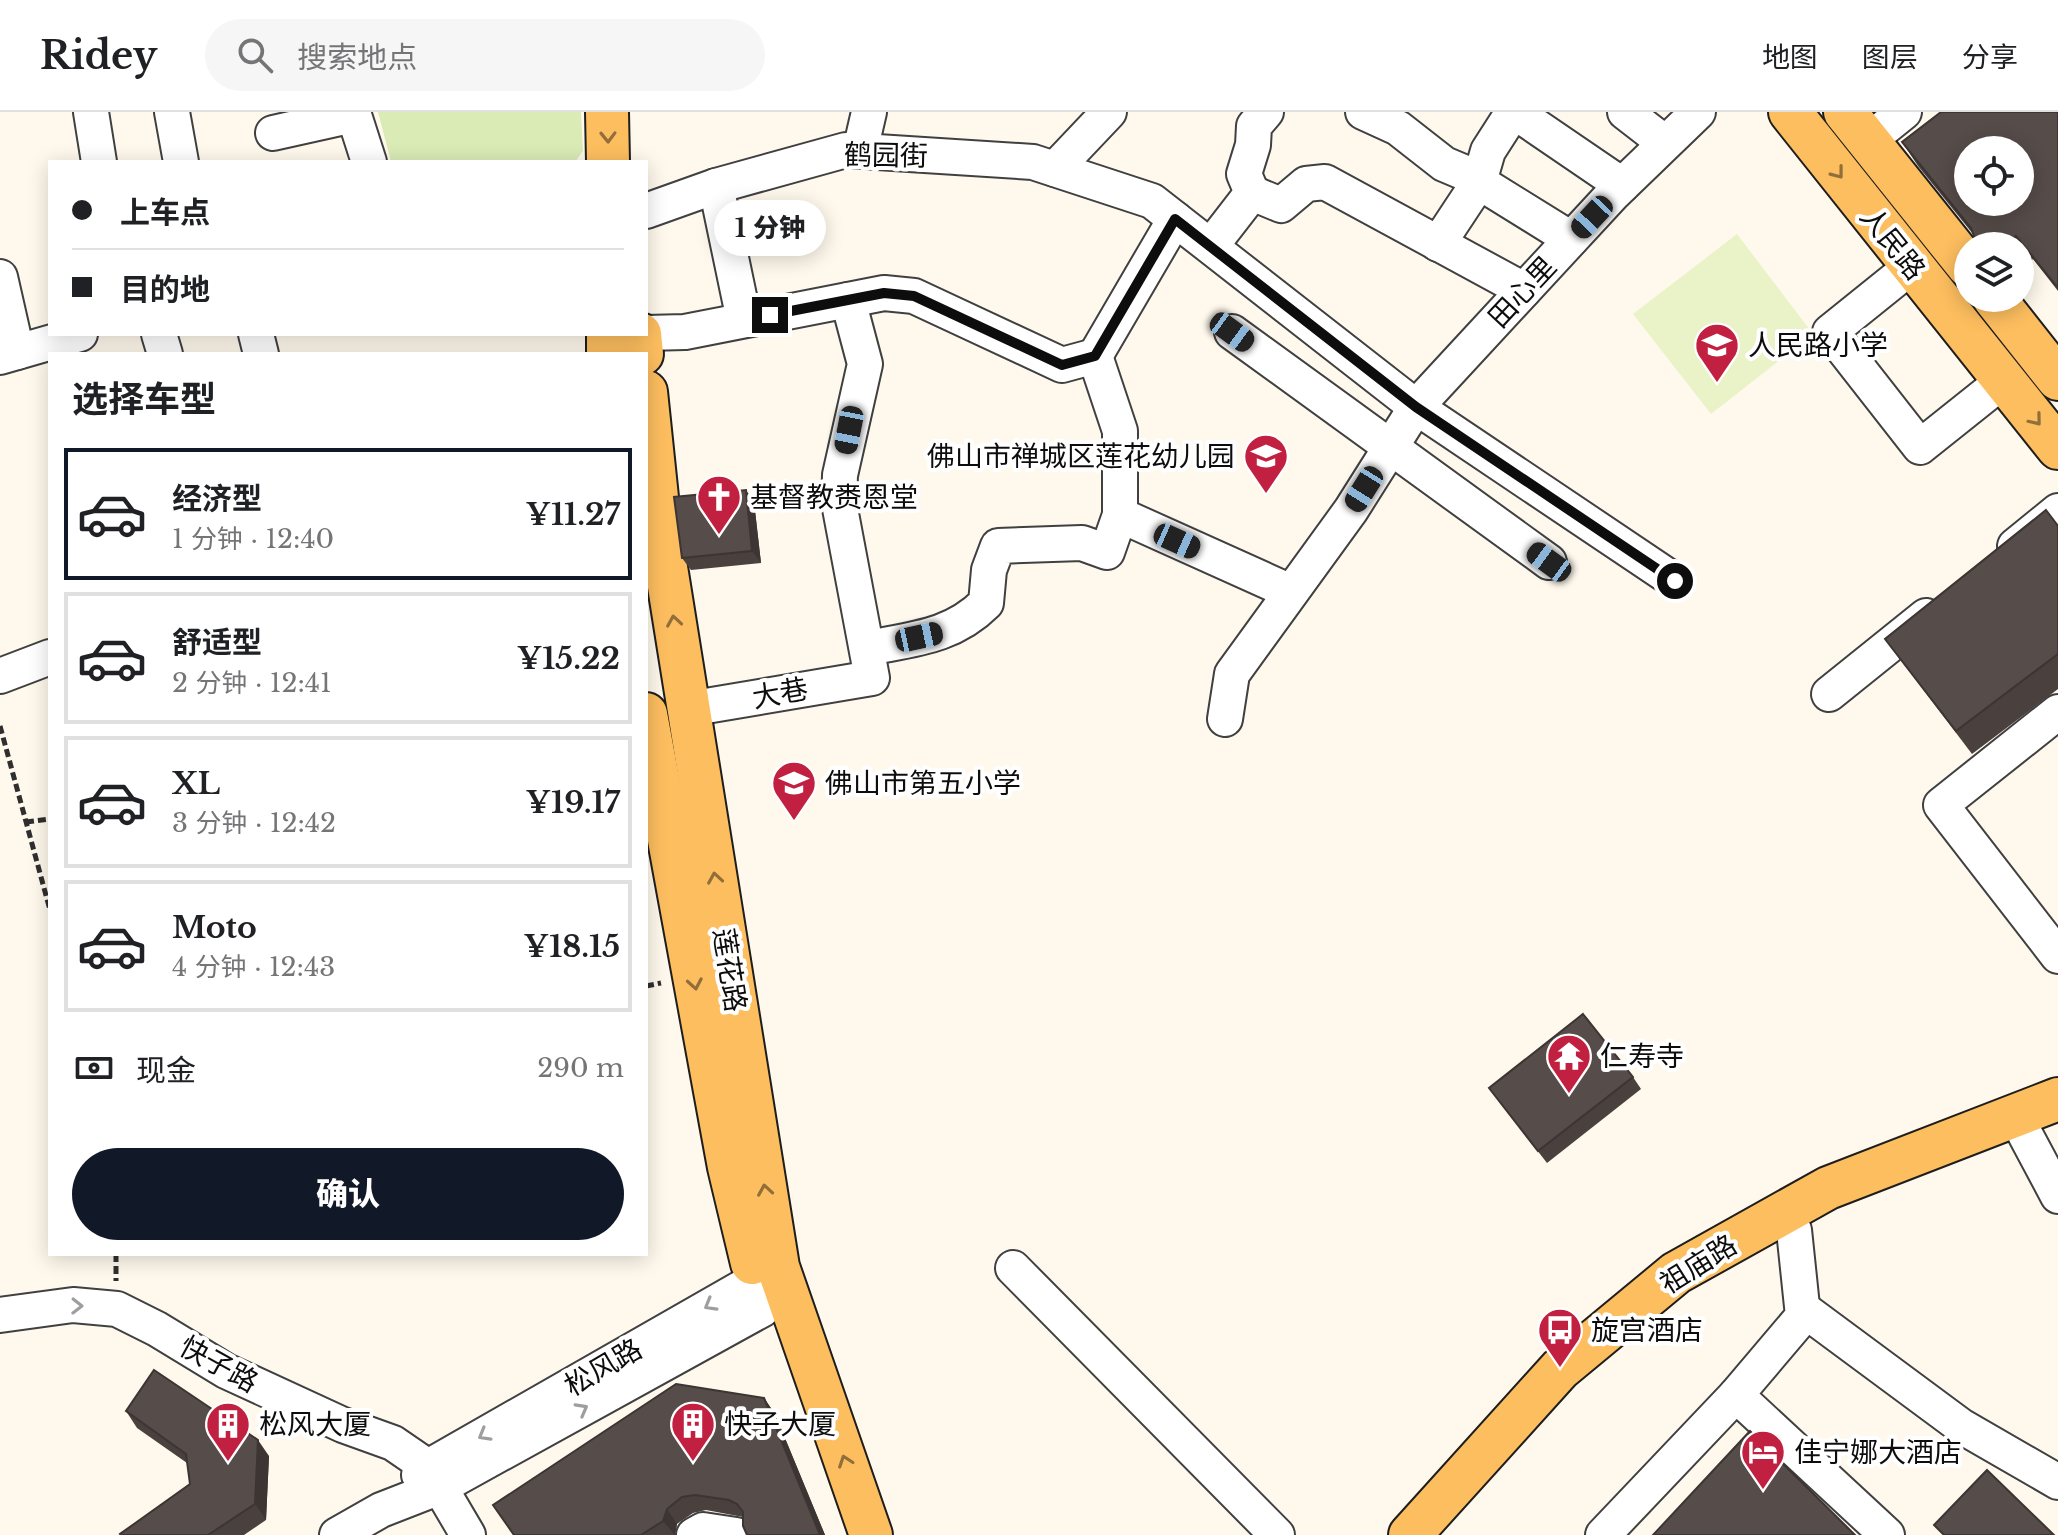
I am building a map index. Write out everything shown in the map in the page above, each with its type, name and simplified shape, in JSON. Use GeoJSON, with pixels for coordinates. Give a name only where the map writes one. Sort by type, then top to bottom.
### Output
{"type":"FeatureCollection","features":[{"type":"Feature","properties":{"kind":"main road"},"geometry":{"type":"LineString","coordinates":[[607,112],[608,160]]}},
{"type":"Feature","properties":{"kind":"main road"},"geometry":{"type":"LineString","coordinates":[[636,112],[637,160]]}},
{"type":"Feature","properties":{"kind":"main road","name":"人民路"},"geometry":{"type":"LineString","coordinates":[[1790,112],[2058,448]]}},
{"type":"Feature","properties":{"kind":"main road","name":"人民路"},"geometry":{"type":"LineString","coordinates":[[1857,126],[1954,248]]}},
{"type":"Feature","properties":{"kind":"main road"},"geometry":{"type":"LineString","coordinates":[[2005,312],[2058,379]]}},
{"type":"Feature","properties":{"kind":"main road","name":"莲花路"},"geometry":{"type":"LineString","coordinates":[[648,411],[661,536],[784,1374],[843,1535]]}},
{"type":"Feature","properties":{"kind":"main road","name":"莲花路"},"geometry":{"type":"LineString","coordinates":[[648,725],[729,1167],[771,1288],[871,1535]]}},
{"type":"Feature","properties":{"kind":"main road","name":"祖庙路"},"geometry":{"type":"LineString","coordinates":[[1410,1535],[1560,1369],[1676,1273],[1828,1188],[2058,1099]]}},
{"type":"Feature","properties":{"kind":"main road","name":"祖庙路"},"geometry":{"type":"LineString","coordinates":[[1432,1535],[1571,1382],[1693,1285],[1841,1204],[2042,1128]]}},
{"type":"Feature","properties":{"kind":"street"},"geometry":{"type":"LineString","coordinates":[[91,112],[99,160]]}},
{"type":"Feature","properties":{"kind":"street"},"geometry":{"type":"LineString","coordinates":[[172,112],[181,160]]}},
{"type":"Feature","properties":{"kind":"street"},"geometry":{"type":"LineString","coordinates":[[860,151],[869,112]]}},
{"type":"Feature","properties":{"kind":"street"},"geometry":{"type":"LineString","coordinates":[[1055,169],[1109,112]]}},
{"type":"Feature","properties":{"kind":"street"},"geometry":{"type":"LineString","coordinates":[[1266,112],[1254,126],[1253,145],[1244,174],[1252,193],[1281,205],[1306,184],[1325,182],[1524,290]]}},
{"type":"Feature","properties":{"kind":"street"},"geometry":{"type":"LineString","coordinates":[[1363,112],[1398,128],[1444,164],[1571,239]]}},
{"type":"Feature","properties":{"kind":"street"},"geometry":{"type":"LineString","coordinates":[[1438,244],[1479,182],[1488,151],[1514,112],[1622,185]]}},
{"type":"Feature","properties":{"kind":"street"},"geometry":{"type":"LineString","coordinates":[[1625,112],[1665,143]]}},
{"type":"Feature","properties":{"kind":"street","name":"田心里"},"geometry":{"type":"LineString","coordinates":[[1225,719],[1232,674],[1351,510],[1416,407],[1622,185],[1698,112]]}},
{"type":"Feature","properties":{"kind":"street"},"geometry":{"type":"LineString","coordinates":[[1857,126],[1904,112]]}},
{"type":"Feature","properties":{"kind":"street"},"geometry":{"type":"LineString","coordinates":[[273,131],[354,114],[368,160]]}},
{"type":"Feature","properties":{"kind":"street","name":"鹤园街"},"geometry":{"type":"LineString","coordinates":[[648,210],[716,186],[846,150],[1033,162],[1152,201],[1416,407],[1675,581]]}},
{"type":"Feature","properties":{"kind":"street"},"geometry":{"type":"LineString","coordinates":[[716,186],[744,320]]}},
{"type":"Feature","properties":{"kind":"street"},"geometry":{"type":"LineString","coordinates":[[1211,246],[1252,193]]}},
{"type":"Feature","properties":{"kind":"street"},"geometry":{"type":"LineString","coordinates":[[648,333],[685,332],[884,293],[914,296],[1062,365],[1095,356],[1175,219]]}},
{"type":"Feature","properties":{"kind":"street"},"geometry":{"type":"LineString","coordinates":[[1912,266],[1830,332],[1920,447],[2004,380]]}},
{"type":"Feature","properties":{"kind":"street"},"geometry":{"type":"LineString","coordinates":[[0,277],[8,354],[73,336]]}},
{"type":"Feature","properties":{"kind":"street"},"geometry":{"type":"LineString","coordinates":[[848,300],[865,364],[840,475],[839,503],[870,663]]}},
{"type":"Feature","properties":{"kind":"street"},"geometry":{"type":"LineString","coordinates":[[1232,332],[1549,562]]}},
{"type":"Feature","properties":{"kind":"street"},"geometry":{"type":"LineString","coordinates":[[1095,356],[1120,431],[1120,515],[1291,592]]}},
{"type":"Feature","properties":{"kind":"street"},"geometry":{"type":"LineString","coordinates":[[1986,569],[2058,511]]}},
{"type":"Feature","properties":{"kind":"street","name":"大巷"},"geometry":{"type":"LineString","coordinates":[[688,709],[870,663],[944,632],[970,619],[986,603],[989,570],[998,546],[1082,543],[1107,552],[1120,515]]}},
{"type":"Feature","properties":{"kind":"street"},"geometry":{"type":"LineString","coordinates":[[1829,694],[1949,598]]}},
{"type":"Feature","properties":{"kind":"street"},"geometry":{"type":"LineString","coordinates":[[0,676],[48,658]]}},
{"type":"Feature","properties":{"kind":"street"},"geometry":{"type":"LineString","coordinates":[[2058,712],[1941,805],[2058,956]]}},
{"type":"Feature","properties":{"kind":"street"},"geometry":{"type":"LineString","coordinates":[[2042,1128],[2058,1196]]}},
{"type":"Feature","properties":{"kind":"street"},"geometry":{"type":"LineString","coordinates":[[1603,1535],[1736,1395],[1803,1316],[1794,1230]]}},
{"type":"Feature","properties":{"kind":"street"},"geometry":{"type":"LineString","coordinates":[[1013,1268],[1277,1535]]}},
{"type":"Feature","properties":{"kind":"street","name":"松风路"},"geometry":{"type":"LineString","coordinates":[[337,1535],[434,1477],[771,1288]]}},
{"type":"Feature","properties":{"kind":"street","name":"快子路"},"geometry":{"type":"LineString","coordinates":[[0,1315],[73,1305],[117,1309],[226,1371],[343,1425],[393,1443],[434,1477]]}},
{"type":"Feature","properties":{"kind":"street"},"geometry":{"type":"LineString","coordinates":[[1803,1309],[1961,1426],[2058,1482]]}},
{"type":"Feature","properties":{"kind":"street"},"geometry":{"type":"LineString","coordinates":[[1736,1395],[1887,1535]]}},
{"type":"Feature","properties":{"kind":"street"},"geometry":{"type":"LineString","coordinates":[[434,1477],[468,1535]]}},
{"type":"Feature","properties":{"kind":"street"},"geometry":{"type":"LineString","coordinates":[[694,1535],[703,1530],[736,1535]]}},
{"type":"Feature","properties":{"kind":"path"},"geometry":{"type":"LineString","coordinates":[[0,726],[48,903]]}},
{"type":"Feature","properties":{"kind":"path"},"geometry":{"type":"LineString","coordinates":[[26,822],[48,819]]}},
{"type":"Feature","properties":{"kind":"green space"},"geometry":{"type":"Polygon","coordinates":[[[378,112],[581,112],[583,151],[576,160],[390,160],[378,112]]]}},
{"type":"Feature","properties":{"kind":"green space"},"geometry":{"type":"Polygon","coordinates":[[[1737,234],[1813,334],[1711,414],[1633,314],[1737,234]]]}},
{"type":"Feature","properties":{"kind":"building"},"geometry":{"type":"Polygon","coordinates":[[[1941,112],[2058,112],[2058,288],[2034,258],[2034,232],[1972,232],[1961,216],[2034,216],[2034,136],[1954,136],[1954,207],[1902,142],[1941,112]]]}},
{"type":"Feature","properties":{"kind":"building","name":"基督教赉恩堂"},"geometry":{"type":"Polygon","coordinates":[[[746,490],[752,551],[682,558],[674,497],[746,490]]]}},
{"type":"Feature","properties":{"kind":"building"},"geometry":{"type":"Polygon","coordinates":[[[2046,510],[2058,526],[2058,654],[1956,731],[1885,639],[2046,510]]]}},
{"type":"Feature","properties":{"kind":"building","name":"仁寿寺"},"geometry":{"type":"Polygon","coordinates":[[[1583,1014],[1633,1077],[1538,1151],[1489,1088],[1583,1014]]]}},
{"type":"Feature","properties":{"kind":"building","name":"松风大厦"},"geometry":{"type":"Polygon","coordinates":[[[154,1370],[258,1440],[255,1504],[208,1535],[120,1534],[190,1484],[186,1454],[126,1411],[154,1370]]]}},
{"type":"Feature","properties":{"kind":"building","name":"快子大厦"},"geometry":{"type":"Polygon","coordinates":[[[676,1384],[764,1398],[820,1535],[747,1535],[743,1512],[737,1504],[695,1495],[682,1497],[667,1509],[663,1521],[641,1535],[514,1535],[493,1505],[676,1384]]]}},
{"type":"Feature","properties":{"kind":"building","name":"佳宁娜大酒店"},"geometry":{"type":"Polygon","coordinates":[[[1750,1431],[1855,1535],[1653,1535],[1750,1431]]]}},
{"type":"Feature","properties":{"kind":"building"},"geometry":{"type":"Polygon","coordinates":[[[1987,1470],[2054,1535],[1944,1535],[1934,1525],[1987,1470]]]}},
{"type":"Feature","properties":{"kind":"place","name":"人民路小学"},"geometry":{"type":"Point","coordinates":[1717,384]}},
{"type":"Feature","properties":{"kind":"place","name":"佛山市禅城区莲花幼儿园"},"geometry":{"type":"Point","coordinates":[1266,495]}},
{"type":"Feature","properties":{"kind":"place","name":"基督教赉恩堂"},"geometry":{"type":"Point","coordinates":[719,536]}},
{"type":"Feature","properties":{"kind":"place","name":"佛山市第五小学"},"geometry":{"type":"Point","coordinates":[794,822]}},
{"type":"Feature","properties":{"kind":"place","name":"仁寿寺"},"geometry":{"type":"Point","coordinates":[1569,1095]}},
{"type":"Feature","properties":{"kind":"place","name":"旋宫酒店"},"geometry":{"type":"Point","coordinates":[1560,1369]}},
{"type":"Feature","properties":{"kind":"place","name":"松风大厦"},"geometry":{"type":"Point","coordinates":[228,1463]}},
{"type":"Feature","properties":{"kind":"place","name":"快子大厦"},"geometry":{"type":"Point","coordinates":[693,1463]}},
{"type":"Feature","properties":{"kind":"place","name":"佳宁娜大酒店"},"geometry":{"type":"Point","coordinates":[1763,1491]}},
{"type":"Feature","properties":{"kind":"route"},"geometry":{"type":"LineString","coordinates":[[770,315],[884,293],[914,296],[1062,365],[1095,356],[1175,219],[1416,407],[1675,581]]}}]}
